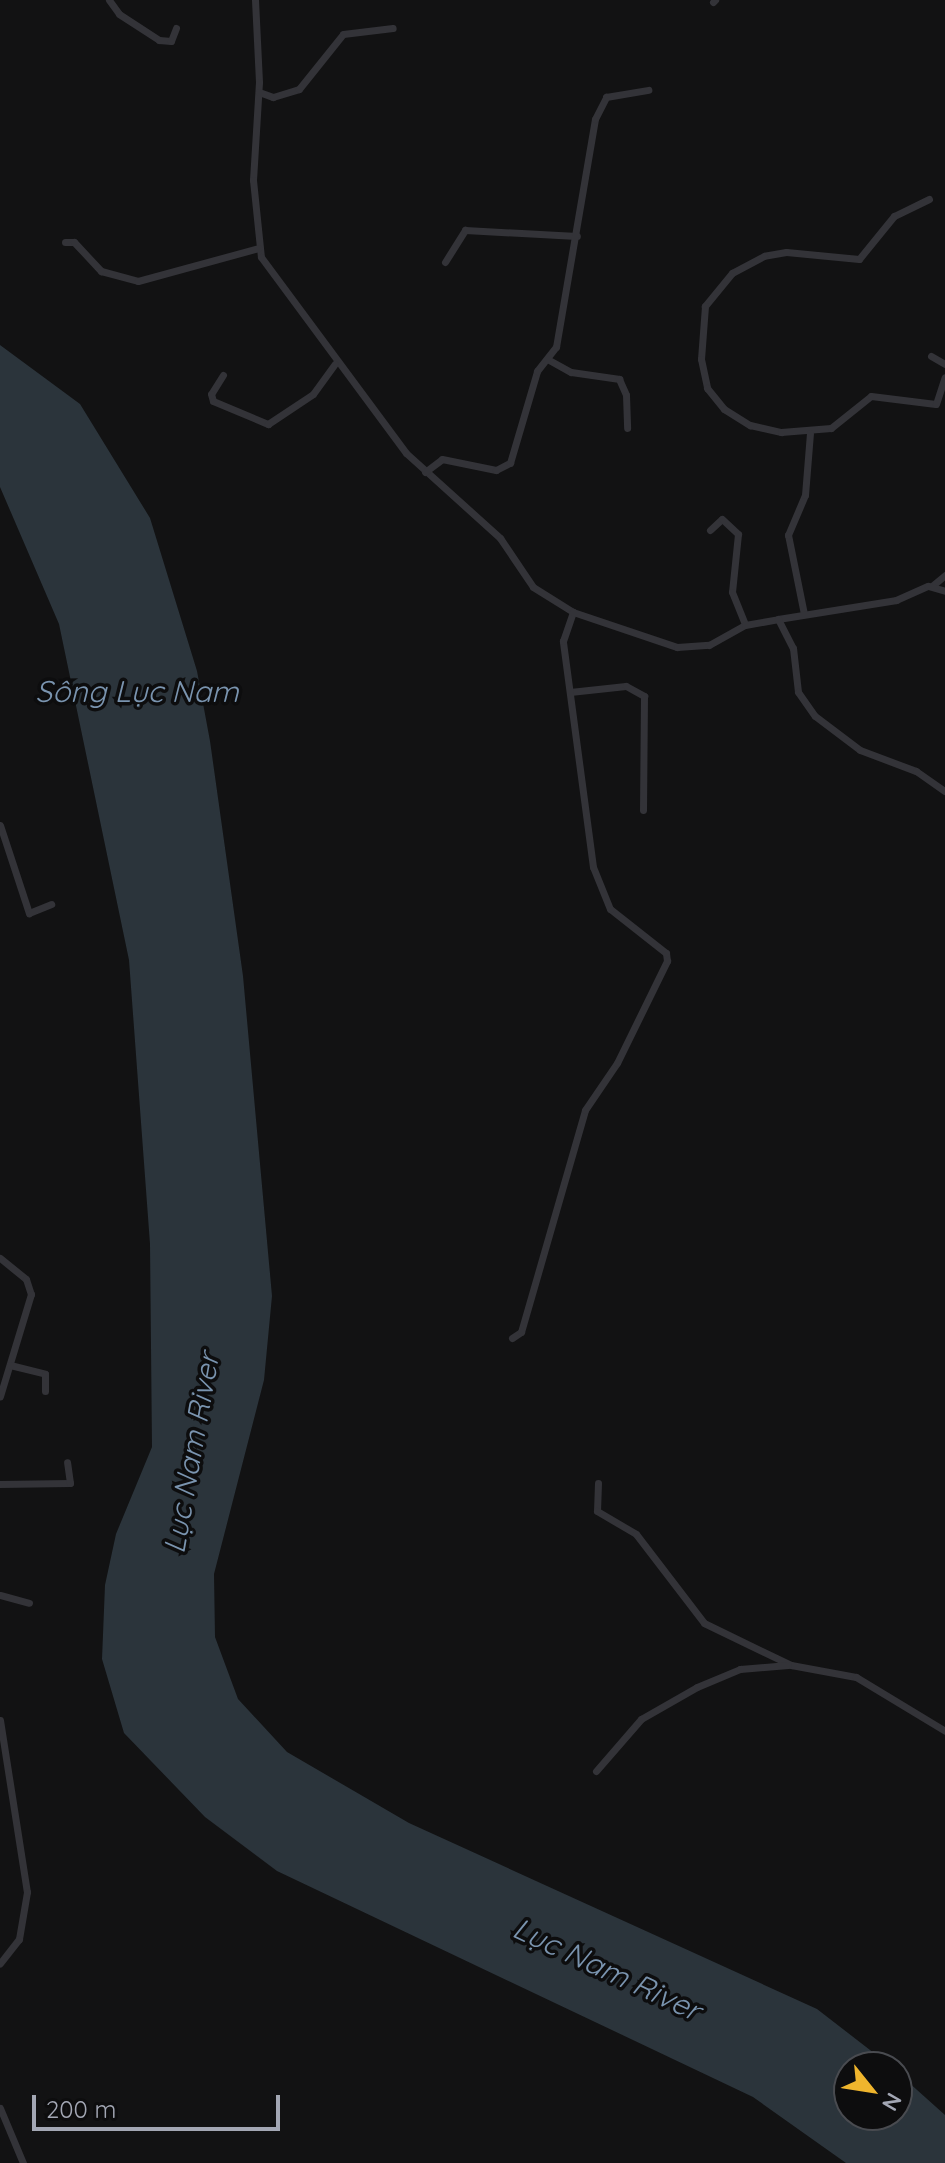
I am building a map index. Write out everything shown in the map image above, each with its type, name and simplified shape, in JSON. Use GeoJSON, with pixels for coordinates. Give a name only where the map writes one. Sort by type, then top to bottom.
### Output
{"type":"FeatureCollection","features":[{"type":"Feature","properties":{"kind":"street"},"geometry":{"type":"LineString","coordinates":[[109,0],[119,14],[155,38],[170,42],[176,28]]}},
{"type":"Feature","properties":{"kind":"street"},"geometry":{"type":"LineString","coordinates":[[255,0],[259,92],[253,167],[259,248],[335,364],[425,472],[500,538],[533,587],[573,612],[677,647],[709,645],[745,625],[896,600],[932,586],[945,575]]}},
{"type":"Feature","properties":{"kind":"street"},"geometry":{"type":"LineString","coordinates":[[259,92],[273,97],[299,89],[343,34],[393,28]]}},
{"type":"Feature","properties":{"kind":"street"},"geometry":{"type":"LineString","coordinates":[[425,472],[442,459],[505,467],[516,450],[537,371],[549,360],[577,236],[588,142],[603,101],[648,90]]}},
{"type":"Feature","properties":{"kind":"street"},"geometry":{"type":"LineString","coordinates":[[929,199],[894,216],[861,259],[824,252],[764,256],[732,273],[705,306],[703,375],[716,400],[750,425],[810,433],[831,428],[867,396],[936,404],[945,377]]}},
{"type":"Feature","properties":{"kind":"street"},"geometry":{"type":"LineString","coordinates":[[445,262],[465,230],[577,236]]}},
{"type":"Feature","properties":{"kind":"street"},"geometry":{"type":"LineString","coordinates":[[65,242],[74,242],[101,271],[138,281],[259,248]]}},
{"type":"Feature","properties":{"kind":"street"},"geometry":{"type":"LineString","coordinates":[[931,356],[945,364]]}},
{"type":"Feature","properties":{"kind":"street"},"geometry":{"type":"LineString","coordinates":[[549,360],[571,372],[619,379],[627,428]]}},
{"type":"Feature","properties":{"kind":"street"},"geometry":{"type":"LineString","coordinates":[[223,375],[211,394],[213,401],[268,424],[313,394],[335,364]]}},
{"type":"Feature","properties":{"kind":"street"},"geometry":{"type":"LineString","coordinates":[[804,614],[788,535],[805,495],[810,433]]}},
{"type":"Feature","properties":{"kind":"street"},"geometry":{"type":"LineString","coordinates":[[710,530],[722,519],[738,534],[733,595],[745,625]]}},
{"type":"Feature","properties":{"kind":"street"},"geometry":{"type":"LineString","coordinates":[[932,586],[945,591]]}},
{"type":"Feature","properties":{"kind":"street"},"geometry":{"type":"LineString","coordinates":[[512,1338],[521,1332],[591,1096],[617,1063],[667,961],[666,953],[614,914],[600,889],[563,641],[573,612]]}},
{"type":"Feature","properties":{"kind":"street"},"geometry":{"type":"LineString","coordinates":[[778,619],[793,648],[798,692],[815,716],[860,750],[916,771],[945,791]]}},
{"type":"Feature","properties":{"kind":"street"},"geometry":{"type":"LineString","coordinates":[[570,692],[626,686],[644,696],[643,810]]}},
{"type":"Feature","properties":{"kind":"street"},"geometry":{"type":"LineString","coordinates":[[0,825],[29,913],[51,904]]}},
{"type":"Feature","properties":{"kind":"street"},"geometry":{"type":"LineString","coordinates":[[0,1258],[26,1279],[31,1294],[14,1336],[10,1365],[0,1396]]}},
{"type":"Feature","properties":{"kind":"street"},"geometry":{"type":"LineString","coordinates":[[10,1365],[45,1374],[45,1391]]}},
{"type":"Feature","properties":{"kind":"street"},"geometry":{"type":"LineString","coordinates":[[0,1484],[70,1483],[67,1462]]}},
{"type":"Feature","properties":{"kind":"street"},"geometry":{"type":"LineString","coordinates":[[598,1483],[597,1511],[636,1534],[699,1619],[791,1665]]}},
{"type":"Feature","properties":{"kind":"street"},"geometry":{"type":"LineString","coordinates":[[0,1595],[29,1603]]}},
{"type":"Feature","properties":{"kind":"street"},"geometry":{"type":"LineString","coordinates":[[596,1771],[641,1719],[697,1687],[740,1669],[791,1665],[856,1677],[891,1703],[945,1731]]}},
{"type":"Feature","properties":{"kind":"street"},"geometry":{"type":"LineString","coordinates":[[0,1720],[27,1892],[19,1939],[0,1963]]}},
{"type":"Feature","properties":{"kind":"street"},"geometry":{"type":"LineString","coordinates":[[0,2108],[23,2163]]}},
{"type":"Feature","properties":{"kind":"water","name":"Sông Lục Nam"},"geometry":{"type":"Polygon","coordinates":[[[0,345],[80,404],[150,518],[197,671],[210,741],[243,976],[272,1296],[264,1380],[214,1574],[215,1637],[238,1699],[287,1752],[409,1823],[817,2009],[871,2051],[833,2051],[833,2131],[913,2131],[913,2086],[945,2115],[945,2163],[846,2163],[753,2097],[277,1871],[205,1817],[124,1733],[102,1659],[105,1585],[116,1534],[152,1447],[150,1244],[129,960],[59,624],[0,487],[0,345]]]}},
{"type":"Feature","properties":{"kind":"water label","name":"Lục Nam River"},"geometry":{"type":"Point","coordinates":[191,1453]}},
{"type":"Feature","properties":{"kind":"water label","name":"Lục Nam River"},"geometry":{"type":"Point","coordinates":[607,1969]}}]}
